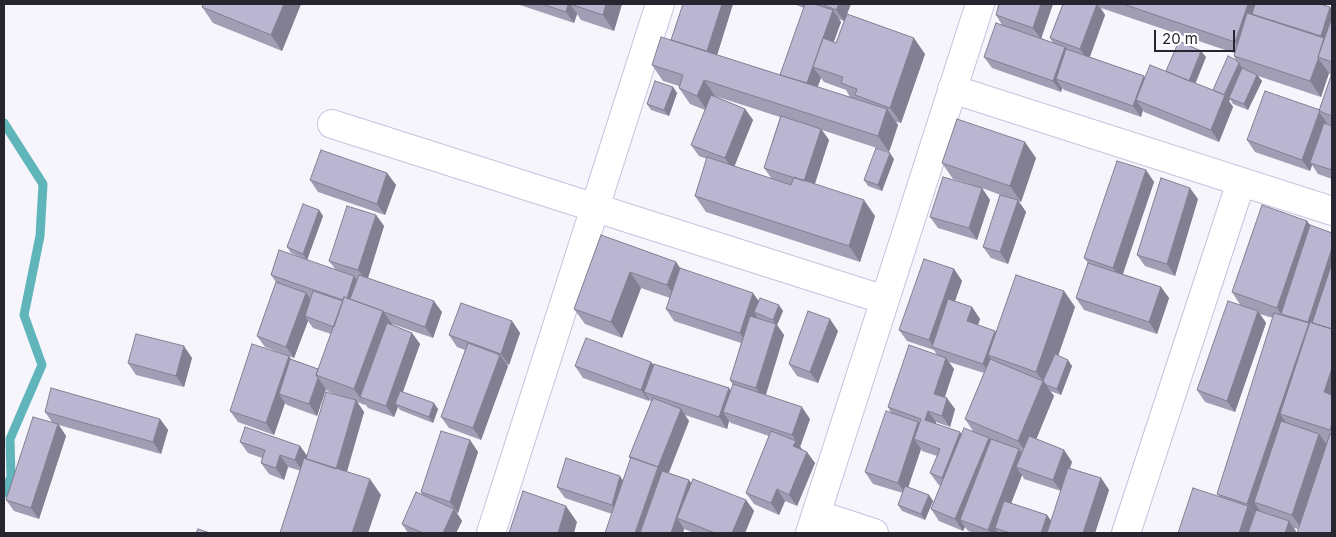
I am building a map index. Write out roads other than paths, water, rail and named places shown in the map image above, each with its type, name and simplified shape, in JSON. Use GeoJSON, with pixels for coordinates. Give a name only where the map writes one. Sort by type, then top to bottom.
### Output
{"type":"FeatureCollection","features":[{"type":"Feature","properties":{"kind":"street"},"geometry":{"type":"LineString","coordinates":[[490,533],[660,4]]}},
{"type":"Feature","properties":{"kind":"street"},"geometry":{"type":"LineString","coordinates":[[874,533],[813,524],[980,4]]}},
{"type":"Feature","properties":{"kind":"street"},"geometry":{"type":"LineString","coordinates":[[952,89],[1332,211]]}},
{"type":"Feature","properties":{"kind":"street"},"geometry":{"type":"LineString","coordinates":[[332,124],[885,300]]}},
{"type":"Feature","properties":{"kind":"street"},"geometry":{"type":"LineString","coordinates":[[1126,533],[1241,182]]}},
{"type":"Feature","properties":{"kind":"waterway"},"geometry":{"type":"LineString","coordinates":[[4,123],[43,184],[40,236],[24,315],[42,365],[10,439],[11,477],[4,493]]}}]}
